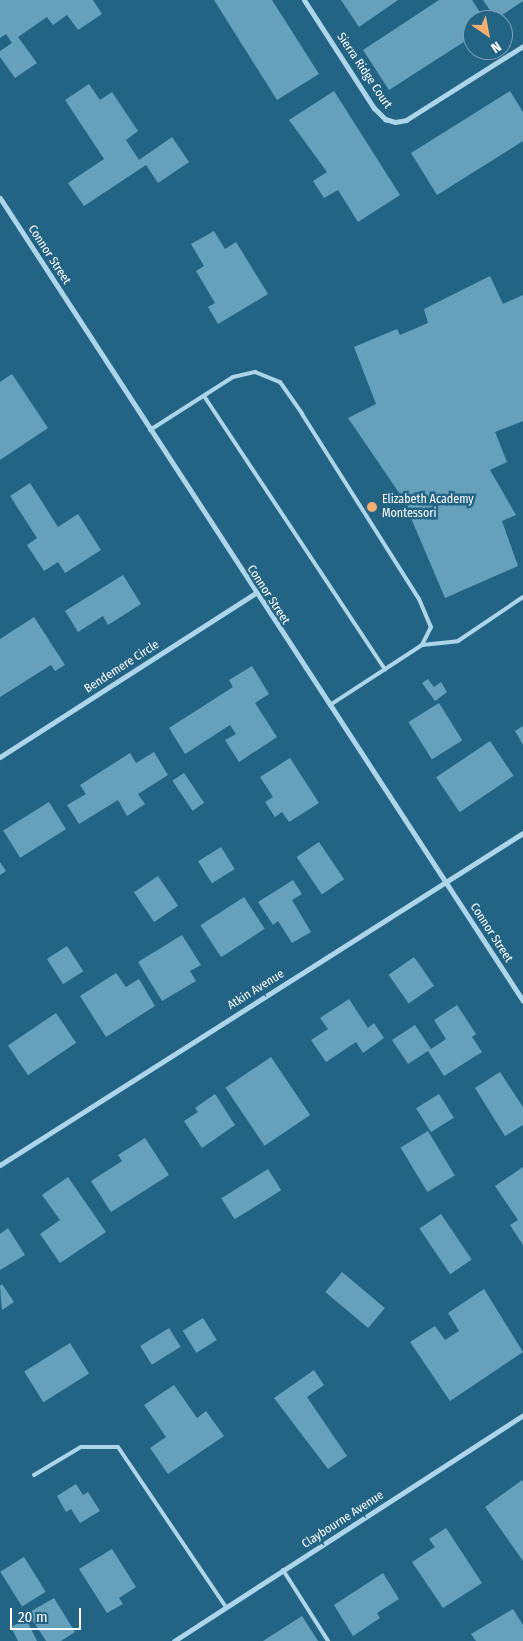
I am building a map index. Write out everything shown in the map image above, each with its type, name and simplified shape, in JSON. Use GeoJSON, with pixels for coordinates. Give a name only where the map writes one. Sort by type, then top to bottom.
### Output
{"type":"FeatureCollection","features":[{"type":"Feature","properties":{"kind":"street","name":"Sierra Ridge Court"},"geometry":{"type":"LineString","coordinates":[[304,0],[374,108],[385,119],[395,122],[406,120],[523,46]]}},
{"type":"Feature","properties":{"kind":"street","name":"Connor Street"},"geometry":{"type":"LineString","coordinates":[[0,198],[255,593],[523,1000]]}},
{"type":"Feature","properties":{"kind":"street","name":"Bendemere Circle"},"geometry":{"type":"LineString","coordinates":[[0,757],[255,593]]}},
{"type":"Feature","properties":{"kind":"street","name":"Atkin Avenue"},"geometry":{"type":"LineString","coordinates":[[0,1165],[445,881],[523,834]]}},
{"type":"Feature","properties":{"kind":"street","name":"Claybourne Avenue"},"geometry":{"type":"LineString","coordinates":[[174,1641],[523,1415]]}},
{"type":"Feature","properties":{"kind":"lane"},"geometry":{"type":"LineString","coordinates":[[150,430],[233,377],[255,372],[280,382],[419,599],[431,627],[422,645]]}},
{"type":"Feature","properties":{"kind":"lane"},"geometry":{"type":"LineString","coordinates":[[204,396],[385,669]]}},
{"type":"Feature","properties":{"kind":"lane"},"geometry":{"type":"LineString","coordinates":[[330,705],[422,645],[458,640],[523,597]]}},
{"type":"Feature","properties":{"kind":"lane"},"geometry":{"type":"LineString","coordinates":[[34,1476],[81,1447],[118,1447],[226,1607]]}},
{"type":"Feature","properties":{"kind":"lane"},"geometry":{"type":"LineString","coordinates":[[283,1570],[328,1641]]}},
{"type":"Feature","properties":{"kind":"building"},"geometry":{"type":"Polygon","coordinates":[[[0,0],[93,0],[102,14],[78,30],[67,15],[53,25],[47,17],[18,37],[37,63],[15,78],[0,57],[0,51],[12,43],[6,34],[0,38],[0,0]]]}},
{"type":"Feature","properties":{"kind":"building"},"geometry":{"type":"Polygon","coordinates":[[[214,0],[272,0],[319,74],[277,100],[214,0]]]}},
{"type":"Feature","properties":{"kind":"building"},"geometry":{"type":"Polygon","coordinates":[[[341,0],[398,0],[359,27],[341,0]]]}},
{"type":"Feature","properties":{"kind":"building"},"geometry":{"type":"Polygon","coordinates":[[[439,0],[472,0],[478,10],[463,10],[463,42],[389,90],[363,50],[439,0]]]}},
{"type":"Feature","properties":{"kind":"building"},"geometry":{"type":"Polygon","coordinates":[[[483,0],[523,0],[510,10],[490,10],[483,0]]]}},
{"type":"Feature","properties":{"kind":"building"},"geometry":{"type":"Polygon","coordinates":[[[89,84],[100,100],[112,92],[138,131],[126,140],[139,160],[172,137],[189,162],[158,183],[146,165],[84,206],[68,183],[104,159],[65,100],[89,84]]]}},
{"type":"Feature","properties":{"kind":"building"},"geometry":{"type":"Polygon","coordinates":[[[334,91],[400,195],[358,222],[338,190],[324,198],[313,181],[327,172],[289,120],[334,91]]]}},
{"type":"Feature","properties":{"kind":"building"},"geometry":{"type":"Polygon","coordinates":[[[510,91],[523,112],[523,141],[437,195],[411,153],[510,91]]]}},
{"type":"Feature","properties":{"kind":"building"},"geometry":{"type":"Polygon","coordinates":[[[214,231],[225,249],[236,242],[268,294],[218,324],[208,307],[215,303],[196,271],[204,266],[191,244],[214,231]]]}},
{"type":"Feature","properties":{"kind":"building"},"geometry":{"type":"Polygon","coordinates":[[[490,276],[503,304],[523,295],[523,421],[495,432],[507,462],[490,470],[516,515],[502,521],[518,566],[445,598],[402,497],[348,418],[376,404],[354,347],[397,329],[400,335],[428,323],[424,309],[490,276]]]}},
{"type":"Feature","properties":{"kind":"building"},"geometry":{"type":"Polygon","coordinates":[[[12,374],[48,428],[0,460],[0,382],[12,374]]]}},
{"type":"Feature","properties":{"kind":"building"},"geometry":{"type":"Polygon","coordinates":[[[30,483],[58,527],[78,514],[101,550],[65,573],[58,562],[44,571],[27,545],[37,538],[10,496],[30,483]]]}},
{"type":"Feature","properties":{"kind":"building"},"geometry":{"type":"Polygon","coordinates":[[[123,575],[141,604],[108,625],[103,616],[78,632],[65,611],[123,575]]]}},
{"type":"Feature","properties":{"kind":"building"},"geometry":{"type":"Polygon","coordinates":[[[34,617],[65,665],[55,671],[51,665],[0,697],[0,639],[34,617]]]}},
{"type":"Feature","properties":{"kind":"building"},"geometry":{"type":"Polygon","coordinates":[[[252,666],[269,694],[255,703],[277,737],[239,762],[225,740],[236,734],[230,725],[185,754],[169,728],[233,687],[229,680],[252,666]]]}},
{"type":"Feature","properties":{"kind":"building"},"geometry":{"type":"Polygon","coordinates":[[[428,679],[434,687],[441,682],[447,692],[435,701],[422,683],[428,679]]]}},
{"type":"Feature","properties":{"kind":"building"},"geometry":{"type":"Polygon","coordinates":[[[439,703],[462,740],[432,759],[408,722],[439,703]]]}},
{"type":"Feature","properties":{"kind":"building"},"geometry":{"type":"Polygon","coordinates":[[[523,726],[523,745],[515,731],[523,726]]]}},
{"type":"Feature","properties":{"kind":"building"},"geometry":{"type":"Polygon","coordinates":[[[490,741],[513,776],[460,812],[436,777],[490,741]]]}},
{"type":"Feature","properties":{"kind":"building"},"geometry":{"type":"Polygon","coordinates":[[[154,752],[168,775],[138,794],[145,804],[127,816],[118,800],[79,824],[67,805],[86,794],[80,785],[130,753],[136,763],[154,752]]]}},
{"type":"Feature","properties":{"kind":"building"},"geometry":{"type":"Polygon","coordinates":[[[290,758],[319,803],[289,822],[282,812],[275,817],[265,802],[273,797],[260,777],[290,758]]]}},
{"type":"Feature","properties":{"kind":"building"},"geometry":{"type":"Polygon","coordinates":[[[184,773],[204,803],[193,811],[172,781],[184,773]]]}},
{"type":"Feature","properties":{"kind":"building"},"geometry":{"type":"Polygon","coordinates":[[[49,802],[66,829],[20,858],[3,831],[49,802]]]}},
{"type":"Feature","properties":{"kind":"building"},"geometry":{"type":"Polygon","coordinates":[[[319,842],[344,879],[322,894],[297,857],[319,842]]]}},
{"type":"Feature","properties":{"kind":"building"},"geometry":{"type":"Polygon","coordinates":[[[221,847],[235,869],[212,883],[198,861],[221,847]]]}},
{"type":"Feature","properties":{"kind":"building"},"geometry":{"type":"Polygon","coordinates":[[[0,862],[6,871],[0,875],[0,862]]]}},
{"type":"Feature","properties":{"kind":"building"},"geometry":{"type":"Polygon","coordinates":[[[158,876],[178,906],[154,922],[134,892],[158,876]]]}},
{"type":"Feature","properties":{"kind":"building"},"geometry":{"type":"Polygon","coordinates":[[[293,880],[302,894],[292,900],[311,932],[292,943],[278,921],[273,925],[258,902],[293,880]]]}},
{"type":"Feature","properties":{"kind":"building"},"geometry":{"type":"Polygon","coordinates":[[[244,897],[265,929],[221,957],[200,925],[244,897]]]}},
{"type":"Feature","properties":{"kind":"building"},"geometry":{"type":"Polygon","coordinates":[[[182,935],[201,965],[190,971],[196,981],[162,1001],[138,962],[182,935]]]}},
{"type":"Feature","properties":{"kind":"building"},"geometry":{"type":"Polygon","coordinates":[[[67,946],[83,971],[63,984],[47,959],[67,946]]]}},
{"type":"Feature","properties":{"kind":"building"},"geometry":{"type":"Polygon","coordinates":[[[414,957],[434,986],[409,1003],[389,975],[414,957]]]}},
{"type":"Feature","properties":{"kind":"building"},"geometry":{"type":"Polygon","coordinates":[[[116,973],[126,987],[139,979],[155,1006],[106,1037],[80,996],[116,973]]]}},
{"type":"Feature","properties":{"kind":"building"},"geometry":{"type":"Polygon","coordinates":[[[349,999],[368,1028],[374,1023],[384,1038],[363,1053],[356,1042],[326,1062],[311,1040],[328,1029],[320,1018],[349,999]]]}},
{"type":"Feature","properties":{"kind":"building"},"geometry":{"type":"Polygon","coordinates":[[[457,1005],[476,1034],[472,1037],[482,1052],[444,1076],[428,1051],[408,1064],[392,1040],[415,1025],[431,1049],[446,1039],[434,1020],[457,1005]]]}},
{"type":"Feature","properties":{"kind":"building"},"geometry":{"type":"Polygon","coordinates":[[[56,1013],[76,1043],[28,1075],[8,1045],[56,1013]]]}},
{"type":"Feature","properties":{"kind":"building"},"geometry":{"type":"Polygon","coordinates":[[[271,1057],[310,1115],[265,1146],[225,1088],[271,1057]]]}},
{"type":"Feature","properties":{"kind":"building"},"geometry":{"type":"Polygon","coordinates":[[[500,1072],[523,1107],[523,1125],[505,1136],[475,1088],[500,1072]]]}},
{"type":"Feature","properties":{"kind":"building"},"geometry":{"type":"Polygon","coordinates":[[[215,1094],[235,1125],[202,1148],[184,1121],[198,1112],[195,1108],[215,1094]]]}},
{"type":"Feature","properties":{"kind":"building"},"geometry":{"type":"Polygon","coordinates":[[[439,1094],[454,1118],[431,1132],[416,1108],[439,1094]]]}},
{"type":"Feature","properties":{"kind":"building"},"geometry":{"type":"Polygon","coordinates":[[[428,1131],[455,1176],[427,1192],[401,1147],[428,1131]]]}},
{"type":"Feature","properties":{"kind":"building"},"geometry":{"type":"Polygon","coordinates":[[[145,1138],[169,1175],[111,1212],[91,1181],[122,1161],[118,1155],[145,1138]]]}},
{"type":"Feature","properties":{"kind":"building"},"geometry":{"type":"Polygon","coordinates":[[[523,1167],[523,1245],[510,1225],[518,1220],[495,1186],[523,1167]]]}},
{"type":"Feature","properties":{"kind":"building"},"geometry":{"type":"Polygon","coordinates":[[[268,1169],[281,1190],[235,1219],[221,1198],[268,1169]]]}},
{"type":"Feature","properties":{"kind":"building"},"geometry":{"type":"Polygon","coordinates":[[[68,1177],[106,1232],[60,1263],[40,1234],[60,1220],[42,1195],[68,1177]]]}},
{"type":"Feature","properties":{"kind":"building"},"geometry":{"type":"Polygon","coordinates":[[[441,1214],[472,1260],[450,1274],[419,1229],[441,1214]]]}},
{"type":"Feature","properties":{"kind":"building"},"geometry":{"type":"Polygon","coordinates":[[[8,1228],[25,1255],[0,1270],[0,1234],[8,1228]]]}},
{"type":"Feature","properties":{"kind":"building"},"geometry":{"type":"Polygon","coordinates":[[[342,1272],[385,1308],[368,1328],[325,1292],[342,1272]]]}},
{"type":"Feature","properties":{"kind":"building"},"geometry":{"type":"Polygon","coordinates":[[[2,1284],[14,1302],[2,1310],[0,1286],[2,1284]]]}},
{"type":"Feature","properties":{"kind":"building"},"geometry":{"type":"Polygon","coordinates":[[[484,1289],[523,1352],[450,1401],[410,1342],[435,1326],[445,1340],[459,1331],[448,1313],[484,1289]]]}},
{"type":"Feature","properties":{"kind":"building"},"geometry":{"type":"Polygon","coordinates":[[[203,1318],[217,1340],[196,1353],[183,1331],[203,1318]]]}},
{"type":"Feature","properties":{"kind":"building"},"geometry":{"type":"Polygon","coordinates":[[[169,1328],[181,1347],[152,1365],[140,1346],[169,1328]]]}},
{"type":"Feature","properties":{"kind":"building"},"geometry":{"type":"Polygon","coordinates":[[[70,1343],[89,1374],[43,1402],[24,1372],[70,1343]]]}},
{"type":"Feature","properties":{"kind":"building"},"geometry":{"type":"Polygon","coordinates":[[[314,1370],[324,1385],[307,1397],[347,1456],[328,1469],[274,1398],[314,1370]]]}},
{"type":"Feature","properties":{"kind":"building"},"geometry":{"type":"Polygon","coordinates":[[[174,1385],[197,1418],[206,1411],[224,1436],[168,1474],[150,1448],[166,1437],[144,1405],[174,1385]]]}},
{"type":"Feature","properties":{"kind":"building"},"geometry":{"type":"Polygon","coordinates":[[[522,1480],[523,1482],[523,1561],[485,1507],[522,1480]]]}},
{"type":"Feature","properties":{"kind":"building"},"geometry":{"type":"Polygon","coordinates":[[[76,1484],[83,1495],[88,1492],[100,1511],[80,1523],[71,1509],[66,1512],[57,1496],[76,1484]]]}},
{"type":"Feature","properties":{"kind":"building"},"geometry":{"type":"Polygon","coordinates":[[[446,1528],[482,1583],[443,1608],[412,1562],[435,1547],[429,1539],[446,1528]]]}},
{"type":"Feature","properties":{"kind":"building"},"geometry":{"type":"Polygon","coordinates":[[[112,1549],[136,1587],[119,1598],[123,1604],[107,1613],[79,1569],[112,1549]]]}},
{"type":"Feature","properties":{"kind":"building"},"geometry":{"type":"Polygon","coordinates":[[[24,1557],[46,1592],[22,1607],[0,1572],[24,1557]]]}},
{"type":"Feature","properties":{"kind":"building"},"geometry":{"type":"Polygon","coordinates":[[[383,1573],[399,1599],[377,1613],[380,1618],[353,1636],[334,1605],[383,1573]]]}},
{"type":"Feature","properties":{"kind":"building"},"geometry":{"type":"Polygon","coordinates":[[[54,1598],[75,1632],[61,1641],[46,1641],[28,1613],[54,1598]]]}},
{"type":"Feature","properties":{"kind":"building"},"geometry":{"type":"Polygon","coordinates":[[[513,1609],[523,1625],[523,1641],[476,1641],[471,1634],[513,1609]]]}},
{"type":"Feature","properties":{"kind":"building"},"geometry":{"type":"Polygon","coordinates":[[[302,1616],[318,1641],[263,1641],[302,1616]]]}},
{"type":"Feature","properties":{"kind":"building"},"geometry":{"type":"Polygon","coordinates":[[[26,1619],[37,1641],[18,1641],[11,1627],[26,1619]]]}},
{"type":"Feature","properties":{"kind":"place","name":"Elizabeth Academy Montessori"},"geometry":{"type":"Point","coordinates":[372,507]}}]}
